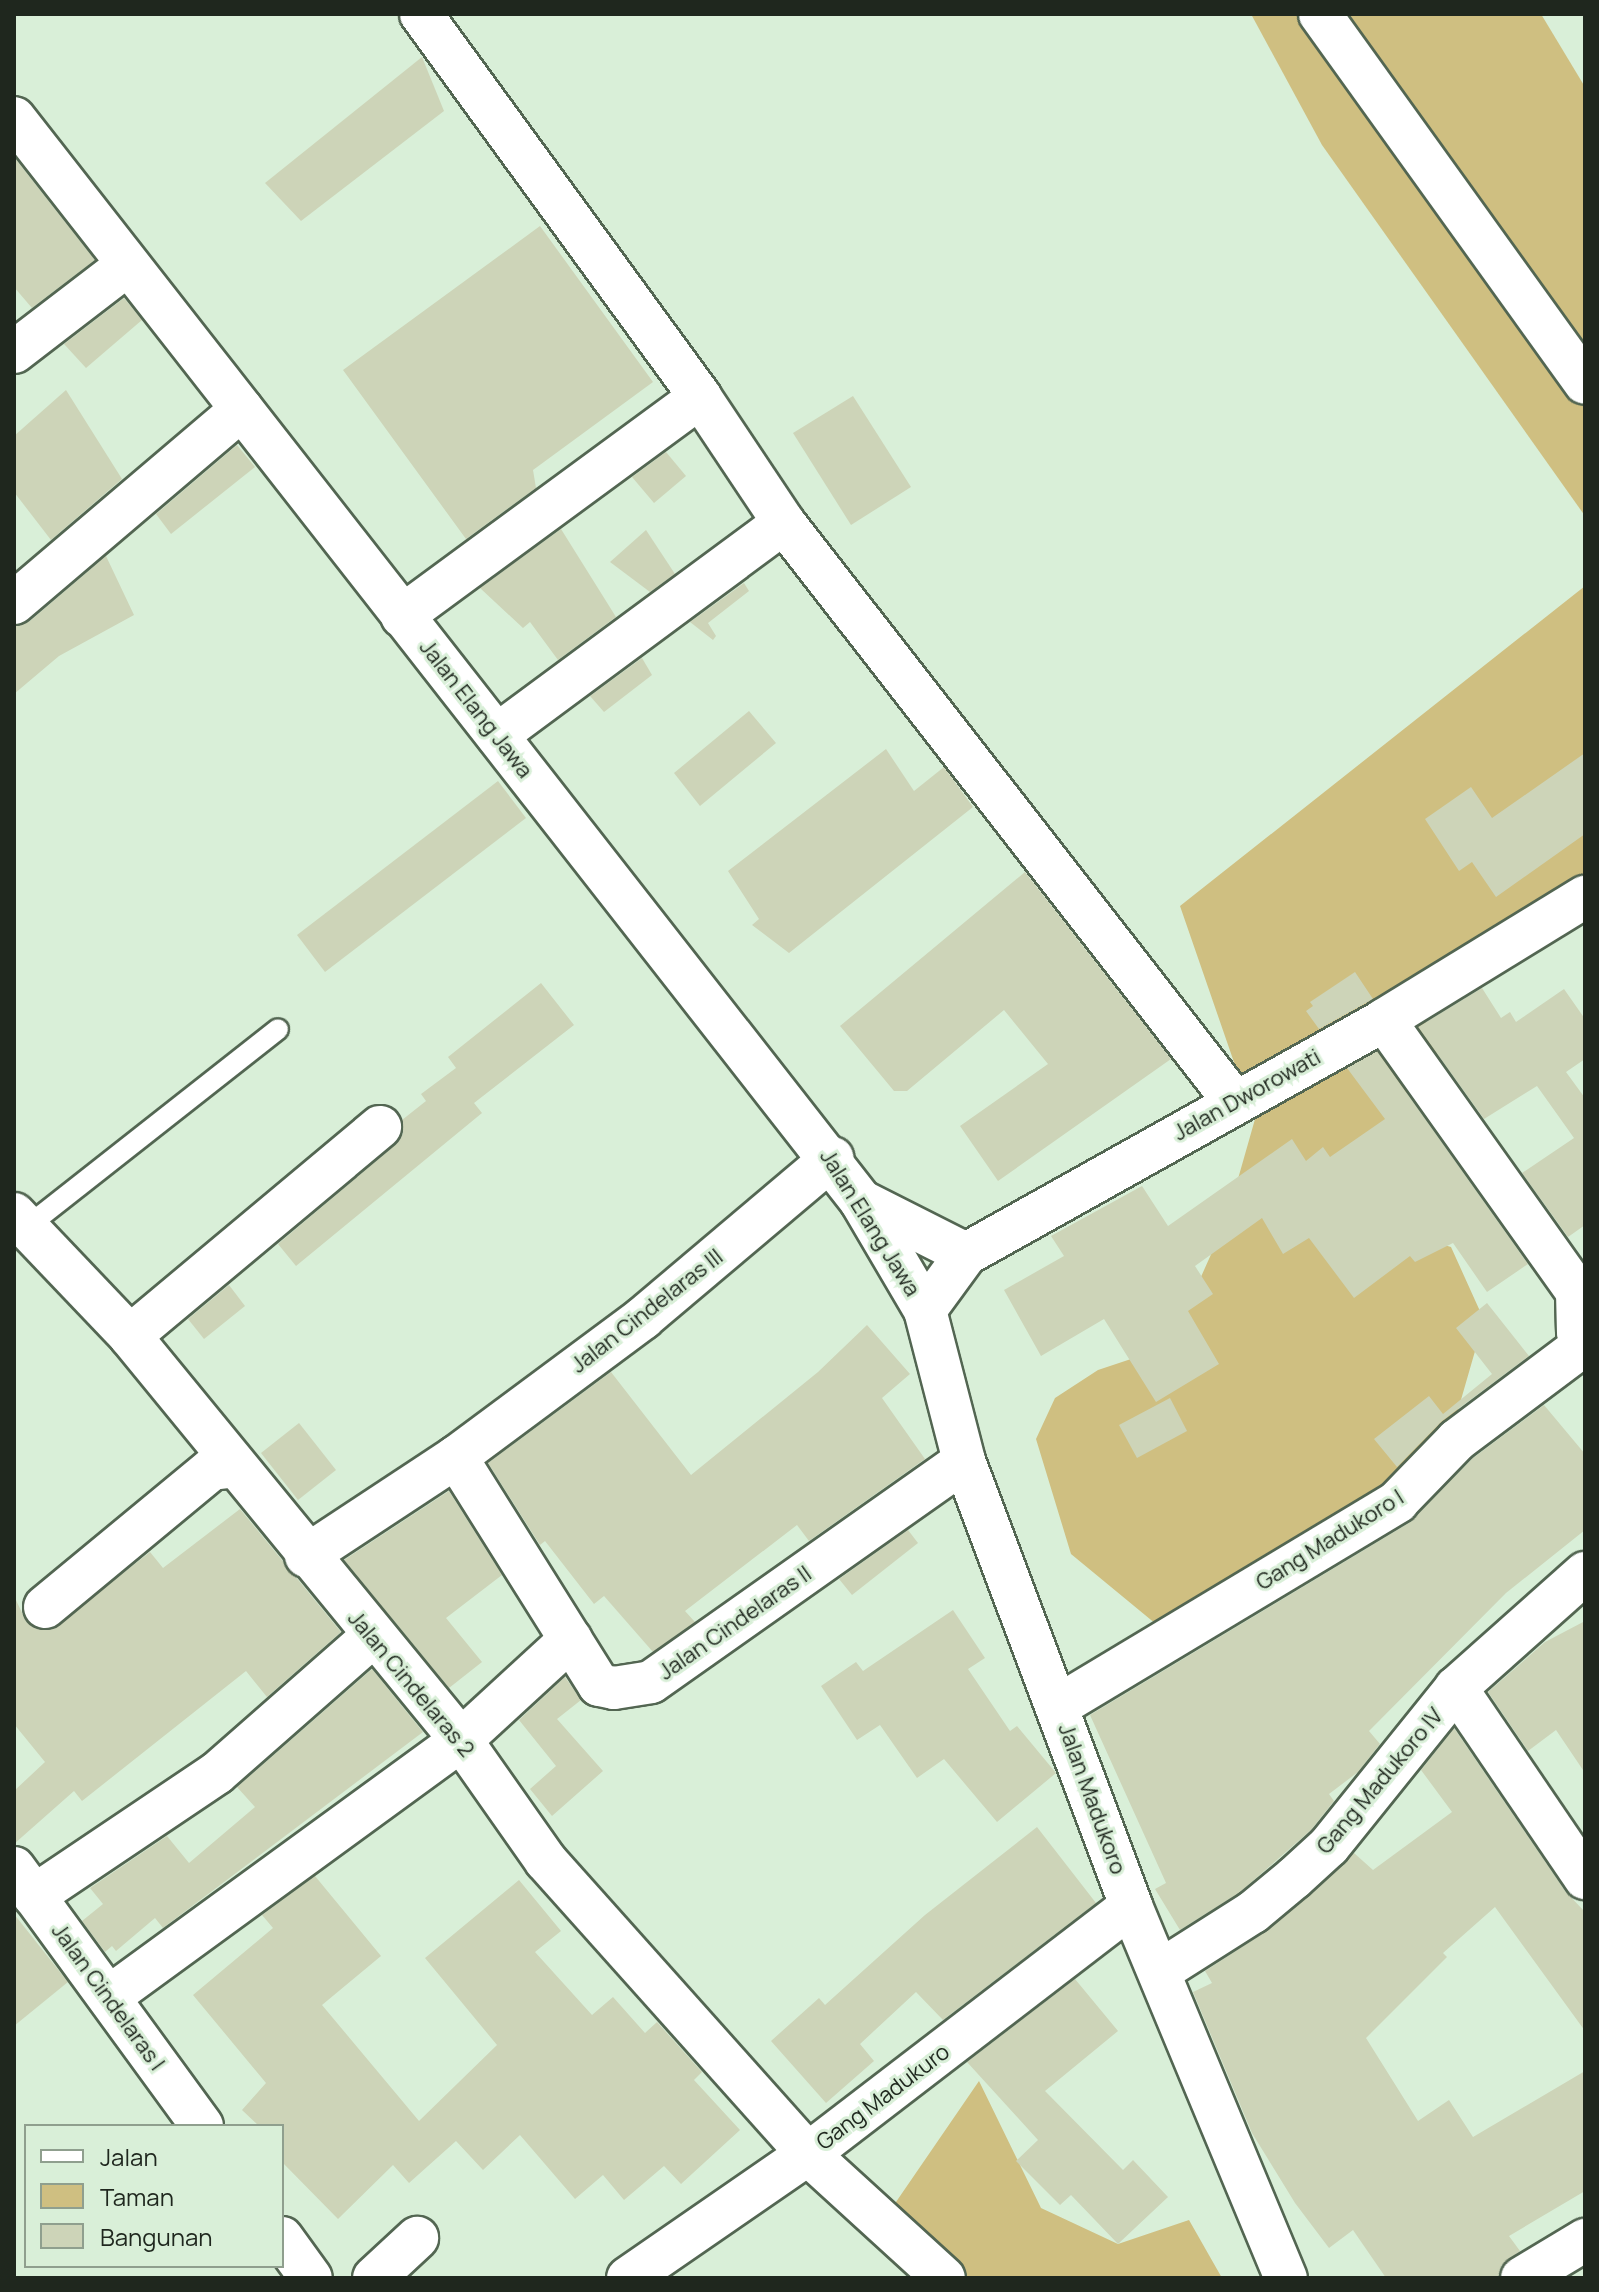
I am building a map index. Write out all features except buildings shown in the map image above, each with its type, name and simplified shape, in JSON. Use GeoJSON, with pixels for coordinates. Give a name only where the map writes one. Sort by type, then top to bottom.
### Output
{"type":"FeatureCollection","features":[{"type":"Feature","properties":{"kind":"street"},"geometry":{"type":"LineString","coordinates":[[421,14],[700,397],[784,523],[1234,1101]]}},
{"type":"Feature","properties":{"kind":"street"},"geometry":{"type":"LineString","coordinates":[[1320,14],[1585,383]]}},
{"type":"Feature","properties":{"kind":"street","name":"Jalan Elang Jawa"},"geometry":{"type":"LineString","coordinates":[[14,118],[126,266],[832,1158],[925,1310]]}},
{"type":"Feature","properties":{"kind":"street"},"geometry":{"type":"LineString","coordinates":[[14,352],[126,266]]}},
{"type":"Feature","properties":{"kind":"street"},"geometry":{"type":"LineString","coordinates":[[402,616],[700,397]]}},
{"type":"Feature","properties":{"kind":"street"},"geometry":{"type":"LineString","coordinates":[[14,603],[242,409]]}},
{"type":"Feature","properties":{"kind":"street"},"geometry":{"type":"LineString","coordinates":[[497,735],[645,621],[784,523]]}},
{"type":"Feature","properties":{"kind":"street","name":"Jalan Dworowati"},"geometry":{"type":"LineString","coordinates":[[925,1310],[966,1254],[1234,1101],[1384,1020],[1585,897]]}},
{"type":"Feature","properties":{"kind":"street"},"geometry":{"type":"LineString","coordinates":[[1384,1020],[1581,1290],[1583,1349]]}},
{"type":"Feature","properties":{"kind":"street"},"geometry":{"type":"LineString","coordinates":[[130,1336],[380,1127]]}},
{"type":"Feature","properties":{"kind":"street","name":"Jalan Cindelaras III"},"geometry":{"type":"LineString","coordinates":[[306,1556],[456,1457],[643,1318],[832,1158]]}},
{"type":"Feature","properties":{"kind":"street"},"geometry":{"type":"LineString","coordinates":[[861,1201],[966,1254]]}},
{"type":"Feature","properties":{"kind":"street","name":"Jalan Cindelaras 2"},"geometry":{"type":"LineString","coordinates":[[21,1220],[130,1336],[372,1637],[461,1740],[546,1861],[808,2154],[944,2278]]}},
{"type":"Feature","properties":{"kind":"street","name":"Jalan Madukoro"},"geometry":{"type":"LineString","coordinates":[[925,1310],[964,1461],[1131,1906],[1286,2278]]}},
{"type":"Feature","properties":{"kind":"street","name":"Gang Madukoro I"},"geometry":{"type":"LineString","coordinates":[[1058,1706],[1397,1502],[1457,1440],[1583,1349]]}},
{"type":"Feature","properties":{"kind":"street","name":"Jalan Cindelaras II"},"geometry":{"type":"LineString","coordinates":[[456,1457],[599,1685],[626,1688],[651,1682],[964,1461]]}},
{"type":"Feature","properties":{"kind":"street"},"geometry":{"type":"LineString","coordinates":[[45,1607],[212,1469],[235,1466]]}},
{"type":"Feature","properties":{"kind":"street","name":"Gang Madukoro IV"},"geometry":{"type":"LineString","coordinates":[[1160,1971],[1294,1878],[1329,1846],[1456,1688],[1585,1573]]}},
{"type":"Feature","properties":{"kind":"street"},"geometry":{"type":"LineString","coordinates":[[24,1882],[217,1773],[372,1637]]}},
{"type":"Feature","properties":{"kind":"street"},"geometry":{"type":"LineString","coordinates":[[109,1997],[461,1740],[571,1639]]}},
{"type":"Feature","properties":{"kind":"street"},"geometry":{"type":"LineString","coordinates":[[1456,1688],[1585,1878]]}},
{"type":"Feature","properties":{"kind":"street","name":"Jalan Cindelaras I"},"geometry":{"type":"LineString","coordinates":[[24,1882],[201,2124]]}},
{"type":"Feature","properties":{"kind":"street","name":"Gang Madukuro"},"geometry":{"type":"LineString","coordinates":[[628,2278],[808,2154],[1131,1906]]}},
{"type":"Feature","properties":{"kind":"street"},"geometry":{"type":"LineString","coordinates":[[374,2278],[417,2238]]}},
{"type":"Feature","properties":{"kind":"street"},"geometry":{"type":"LineString","coordinates":[[1522,2278],[1585,2240]]}},
{"type":"Feature","properties":{"kind":"street"},"geometry":{"type":"LineString","coordinates":[[284,2241],[311,2278]]}},
{"type":"Feature","properties":{"kind":"lane"},"geometry":{"type":"LineString","coordinates":[[21,1220],[278,1029]]}},
{"type":"Feature","properties":{"kind":"green space"},"geometry":{"type":"Polygon","coordinates":[[[1251,14],[1541,14],[1585,87],[1585,516],[1322,145],[1251,14]]]}},
{"type":"Feature","properties":{"kind":"green space"},"geometry":{"type":"Polygon","coordinates":[[[1585,586],[1585,896],[1419,1003],[1439,1059],[1391,1109],[1424,1239],[1451,1247],[1484,1320],[1439,1476],[1162,1629],[1071,1554],[1036,1439],[1055,1398],[1098,1370],[1170,1346],[1226,1221],[1265,1084],[1245,1094],[1180,906],[1585,586]]]}},
{"type":"Feature","properties":{"kind":"green space"},"geometry":{"type":"Polygon","coordinates":[[[979,2081],[1041,2208],[1118,2244],[1189,2220],[1222,2278],[919,2278],[885,2218],[979,2081]]]}}]}
